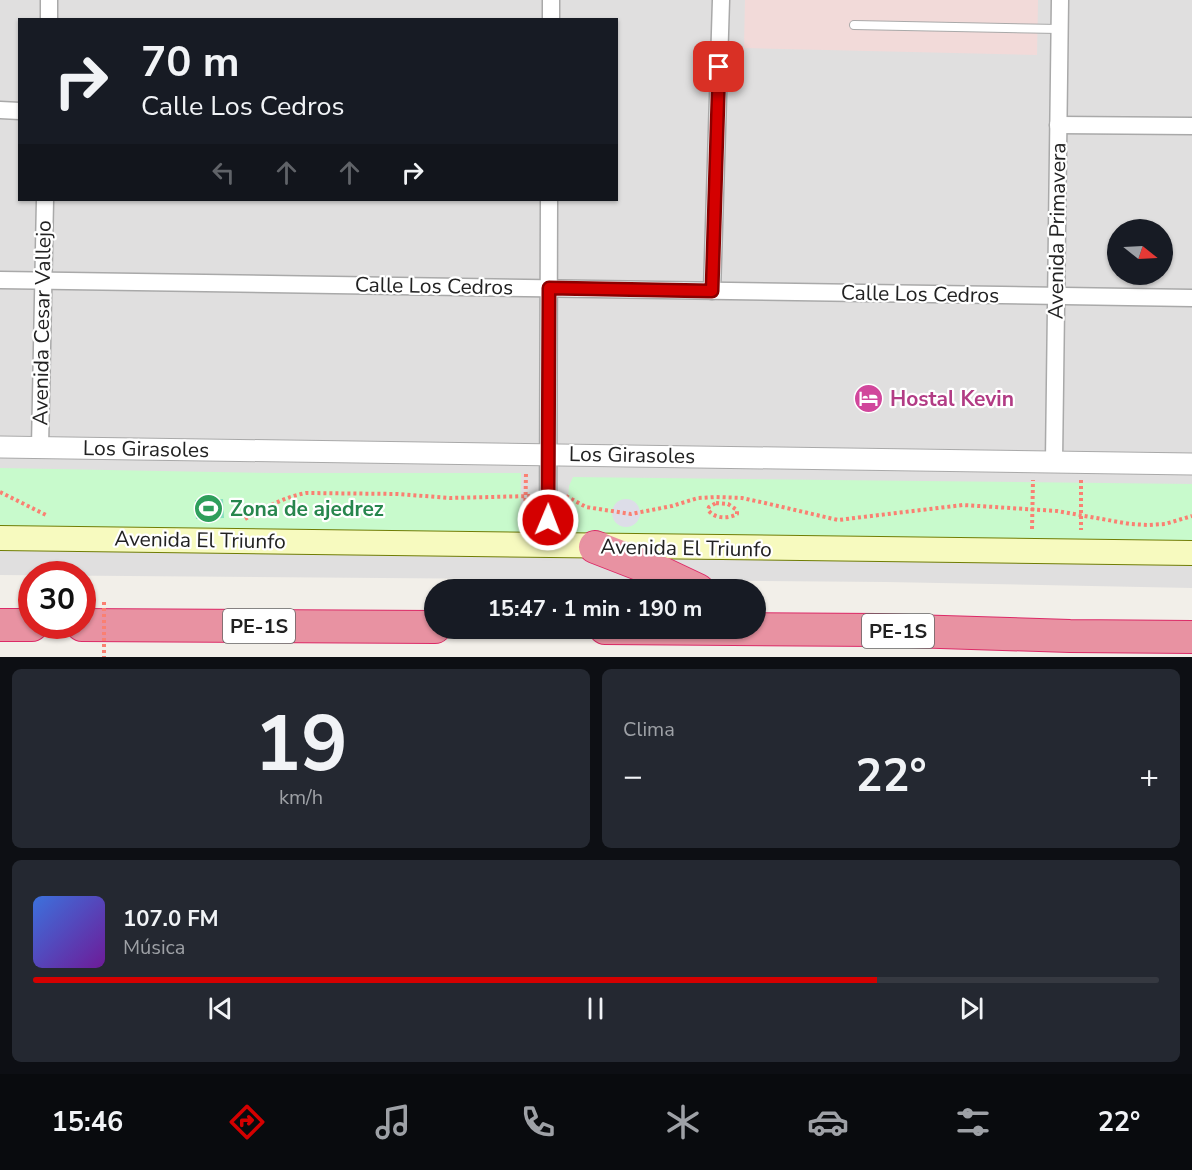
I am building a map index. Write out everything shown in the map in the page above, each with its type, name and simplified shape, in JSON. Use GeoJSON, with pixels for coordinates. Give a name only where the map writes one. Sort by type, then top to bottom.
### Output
{"type":"FeatureCollection","features":[{"type":"Feature","properties":{"kind":"highway"},"geometry":{"type":"LineString","coordinates":[[595,547],[675,579]]}},
{"type":"Feature","properties":{"kind":"highway"},"geometry":{"type":"LineString","coordinates":[[766,614],[878,630]]}},
{"type":"Feature","properties":{"kind":"highway"},"geometry":{"type":"LineString","coordinates":[[0,625],[18,625]]}},
{"type":"Feature","properties":{"kind":"highway","name":"PE-1S"},"geometry":{"type":"LineString","coordinates":[[96,625],[424,627]]}},
{"type":"Feature","properties":{"kind":"highway","name":"PE-1S"},"geometry":{"type":"LineString","coordinates":[[766,629],[1192,637]]}},
{"type":"Feature","properties":{"kind":"main road","name":"Avenida El Triunfo"},"geometry":{"type":"LineString","coordinates":[[0,538],[1192,553]]}},
{"type":"Feature","properties":{"kind":"street"},"geometry":{"type":"LineString","coordinates":[[49,0],[49,18]]}},
{"type":"Feature","properties":{"kind":"street"},"geometry":{"type":"LineString","coordinates":[[551,0],[551,18]]}},
{"type":"Feature","properties":{"kind":"street"},"geometry":{"type":"LineString","coordinates":[[712,291],[722,0]]}},
{"type":"Feature","properties":{"kind":"street","name":"Avenida Primavera"},"geometry":{"type":"LineString","coordinates":[[1043,461],[1056,296],[1060,0]]}},
{"type":"Feature","properties":{"kind":"street"},"geometry":{"type":"LineString","coordinates":[[0,110],[18,111]]}},
{"type":"Feature","properties":{"kind":"street"},"geometry":{"type":"LineString","coordinates":[[1058,124],[1192,126]]}},
{"type":"Feature","properties":{"kind":"street","name":"Avenida Cesar Vallejo"},"geometry":{"type":"LineString","coordinates":[[40,447],[45,201]]}},
{"type":"Feature","properties":{"kind":"street"},"geometry":{"type":"LineString","coordinates":[[536,544],[548,496],[549,201]]}},
{"type":"Feature","properties":{"kind":"street","name":"Calle Los Cedros"},"geometry":{"type":"LineString","coordinates":[[0,280],[1192,298]]}},
{"type":"Feature","properties":{"kind":"street","name":"Los Girasoles"},"geometry":{"type":"LineString","coordinates":[[0,447],[1192,464]]}},
{"type":"Feature","properties":{"kind":"lane"},"geometry":{"type":"LineString","coordinates":[[854,24],[1059,29]]}},
{"type":"Feature","properties":{"kind":"path"},"geometry":{"type":"LineString","coordinates":[[526,454],[526,496],[536,544]]}},
{"type":"Feature","properties":{"kind":"path"},"geometry":{"type":"LineString","coordinates":[[1032,551],[1032,509],[1043,461]]}},
{"type":"Feature","properties":{"kind":"path"},"geometry":{"type":"LineString","coordinates":[[1080,462],[1081,552]]}},
{"type":"Feature","properties":{"kind":"path"},"geometry":{"type":"LineString","coordinates":[[0,492],[57,520]]}},
{"type":"Feature","properties":{"kind":"path"},"geometry":{"type":"LineString","coordinates":[[244,520],[286,498],[306,493],[398,494],[450,498],[567,496],[586,507],[631,514],[698,498],[723,497],[765,502],[838,520],[963,505],[1057,511],[1148,525],[1165,524],[1192,516]]}},
{"type":"Feature","properties":{"kind":"path"},"geometry":{"type":"LineString","coordinates":[[723,497],[723,503]]}},
{"type":"Feature","properties":{"kind":"path"},"geometry":{"type":"LineString","coordinates":[[716,503],[723,503],[736,509],[737,514],[728,518],[714,516],[710,513],[709,507],[716,503]]}},
{"type":"Feature","properties":{"kind":"path"},"geometry":{"type":"LineString","coordinates":[[104,602],[104,657]]}},
{"type":"Feature","properties":{"kind":"shaded area"},"geometry":{"type":"Polygon","coordinates":[[[0,0],[1192,0],[1192,588],[766,581],[766,579],[96,576],[96,561],[18,561],[18,575],[0,575],[0,0]]]}},
{"type":"Feature","properties":{"kind":"shaded area"},"geometry":{"type":"Polygon","coordinates":[[[745,0],[1038,0],[1037,55],[744,48],[745,0]]]}},
{"type":"Feature","properties":{"kind":"shaded area"},"geometry":{"type":"Polygon","coordinates":[[[626,499],[636,503],[640,513],[636,523],[626,527],[616,523],[612,513],[616,503],[626,499]]]}},
{"type":"Feature","properties":{"kind":"green space"},"geometry":{"type":"Polygon","coordinates":[[[0,468],[274,473],[521,473],[520,537],[0,531],[0,468]]]}},
{"type":"Feature","properties":{"kind":"green space"},"geometry":{"type":"Polygon","coordinates":[[[573,477],[1192,484],[1192,545],[571,534],[566,526],[569,486],[573,477]]]}},
{"type":"Feature","properties":{"kind":"green space","name":"Zona de ajedrez"},"geometry":{"type":"Polygon","coordinates":[[[223,499],[224,518],[196,519],[195,500],[223,499]]]}},
{"type":"Feature","properties":{"kind":"place","name":"Hostal Kevin"},"geometry":{"type":"Point","coordinates":[869,399]}},
{"type":"Feature","properties":{"kind":"place","name":"Zona de ajedrez"},"geometry":{"type":"Point","coordinates":[209,509]}},
{"type":"Feature","properties":{"kind":"route"},"geometry":{"type":"LineString","coordinates":[[548,520],[549,288],[712,291],[719,67]]}}]}
